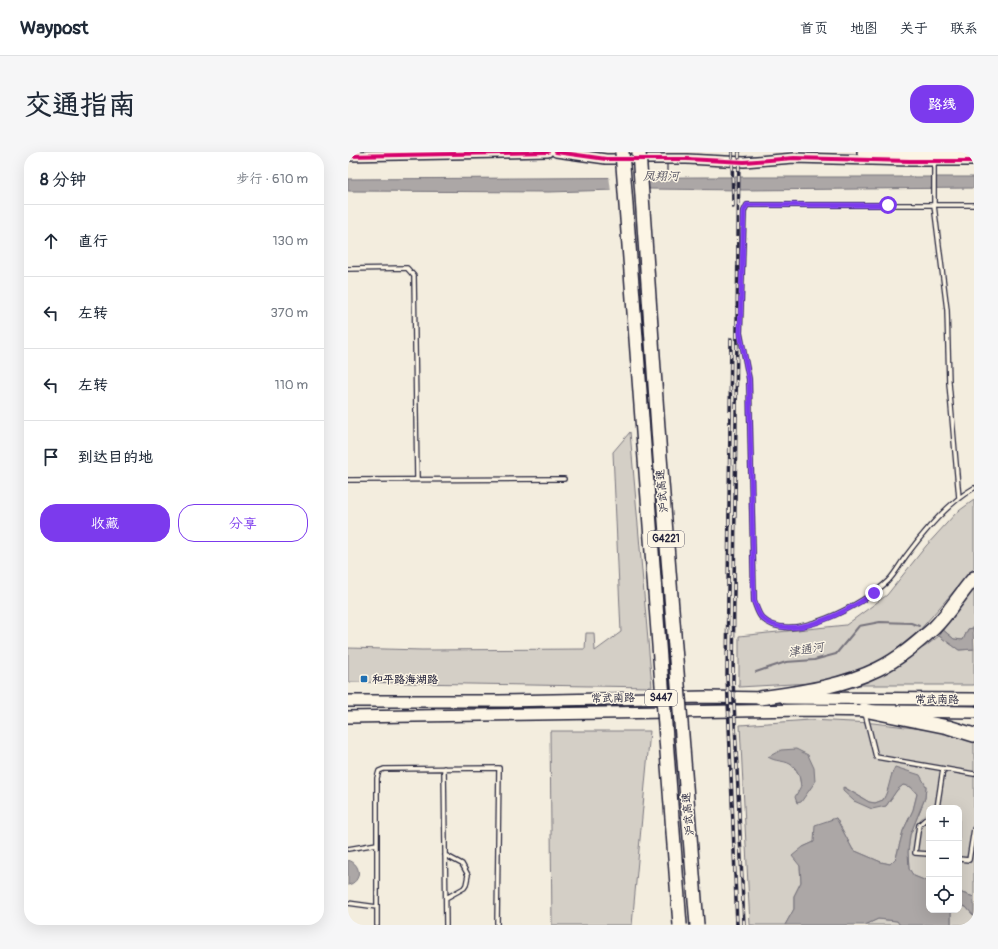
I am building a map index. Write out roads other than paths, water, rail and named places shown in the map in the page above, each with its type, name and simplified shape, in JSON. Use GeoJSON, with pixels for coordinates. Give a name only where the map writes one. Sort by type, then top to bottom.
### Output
{"type":"FeatureCollection","features":[{"type":"Feature","properties":{"kind":"highway","name":"沪武高速"},"geometry":{"type":"LineString","coordinates":[[622,152],[680,925]]}},
{"type":"Feature","properties":{"kind":"highway","name":"沪武高速"},"geometry":{"type":"LineString","coordinates":[[639,152],[660,457],[697,925]]}},
{"type":"Feature","properties":{"kind":"highway"},"geometry":{"type":"LineString","coordinates":[[760,698],[824,688],[854,679],[878,669],[909,650],[934,627],[974,578]]}},
{"type":"Feature","properties":{"kind":"highway"},"geometry":{"type":"LineString","coordinates":[[864,710],[948,727],[974,735]]}},
{"type":"Feature","properties":{"kind":"main road","name":"常武南路"},"geometry":{"type":"LineString","coordinates":[[348,701],[499,701],[706,697],[974,699]]}},
{"type":"Feature","properties":{"kind":"main road","name":"常武南路"},"geometry":{"type":"LineString","coordinates":[[348,717],[864,710],[974,712]]}},
{"type":"Feature","properties":{"kind":"street"},"geometry":{"type":"LineString","coordinates":[[348,156],[548,152]]}},
{"type":"Feature","properties":{"kind":"street"},"geometry":{"type":"LineString","coordinates":[[556,152],[606,159],[687,159],[705,155],[744,162],[794,158],[934,158],[974,153]]}},
{"type":"Feature","properties":{"kind":"street"},"geometry":{"type":"LineString","coordinates":[[862,152],[974,161]]}},
{"type":"Feature","properties":{"kind":"lane"},"geometry":{"type":"LineString","coordinates":[[934,158],[934,205],[947,310],[949,383],[959,498]]}},
{"type":"Feature","properties":{"kind":"lane"},"geometry":{"type":"LineString","coordinates":[[974,205],[747,205],[744,211],[740,333],[749,379],[754,601],[761,617],[775,626],[794,627],[816,622],[854,606],[874,593],[888,580],[931,526],[963,494],[974,488]]}},
{"type":"Feature","properties":{"kind":"lane"},"geometry":{"type":"LineString","coordinates":[[348,269],[407,268],[414,276],[417,479]]}},
{"type":"Feature","properties":{"kind":"lane"},"geometry":{"type":"LineString","coordinates":[[348,480],[564,480]]}},
{"type":"Feature","properties":{"kind":"lane"},"geometry":{"type":"LineString","coordinates":[[864,710],[876,756],[974,774]]}},
{"type":"Feature","properties":{"kind":"lane"},"geometry":{"type":"LineString","coordinates":[[444,768],[446,925]]}},
{"type":"Feature","properties":{"kind":"lane"},"geometry":{"type":"LineString","coordinates":[[377,925],[377,778],[379,770],[499,768],[497,925]]}},
{"type":"Feature","properties":{"kind":"lane"},"geometry":{"type":"LineString","coordinates":[[937,805],[943,768]]}},
{"type":"Feature","properties":{"kind":"lane"},"geometry":{"type":"LineString","coordinates":[[926,819],[919,825],[915,852],[926,854]]}},
{"type":"Feature","properties":{"kind":"lane"},"geometry":{"type":"LineString","coordinates":[[962,859],[969,860],[974,829]]}},
{"type":"Feature","properties":{"kind":"lane"},"geometry":{"type":"LineString","coordinates":[[348,849],[377,844]]}},
{"type":"Feature","properties":{"kind":"lane"},"geometry":{"type":"LineString","coordinates":[[445,855],[462,864],[468,875],[466,885],[458,892],[446,898]]}},
{"type":"Feature","properties":{"kind":"lane"},"geometry":{"type":"LineString","coordinates":[[348,903],[377,907]]}},
{"type":"Feature","properties":{"kind":"waterway","name":"凤翔河"},"geometry":{"type":"LineString","coordinates":[[667,163],[667,178]]}},
{"type":"Feature","properties":{"kind":"waterway","name":"津通河"},"geometry":{"type":"LineString","coordinates":[[756,672],[786,662],[814,660],[836,654],[859,626],[880,622],[911,623],[919,626]]}},
{"type":"Feature","properties":{"kind":"railway"},"geometry":{"type":"LineString","coordinates":[[732,152],[733,207]]}},
{"type":"Feature","properties":{"kind":"railway"},"geometry":{"type":"LineString","coordinates":[[739,152],[733,679],[744,925]]}},
{"type":"Feature","properties":{"kind":"railway"},"geometry":{"type":"LineString","coordinates":[[731,339],[727,675],[737,925]]}},
{"type":"Feature","properties":{"kind":"place","name":"和平路海湖路"},"geometry":{"type":"Point","coordinates":[364,679]}}]}
